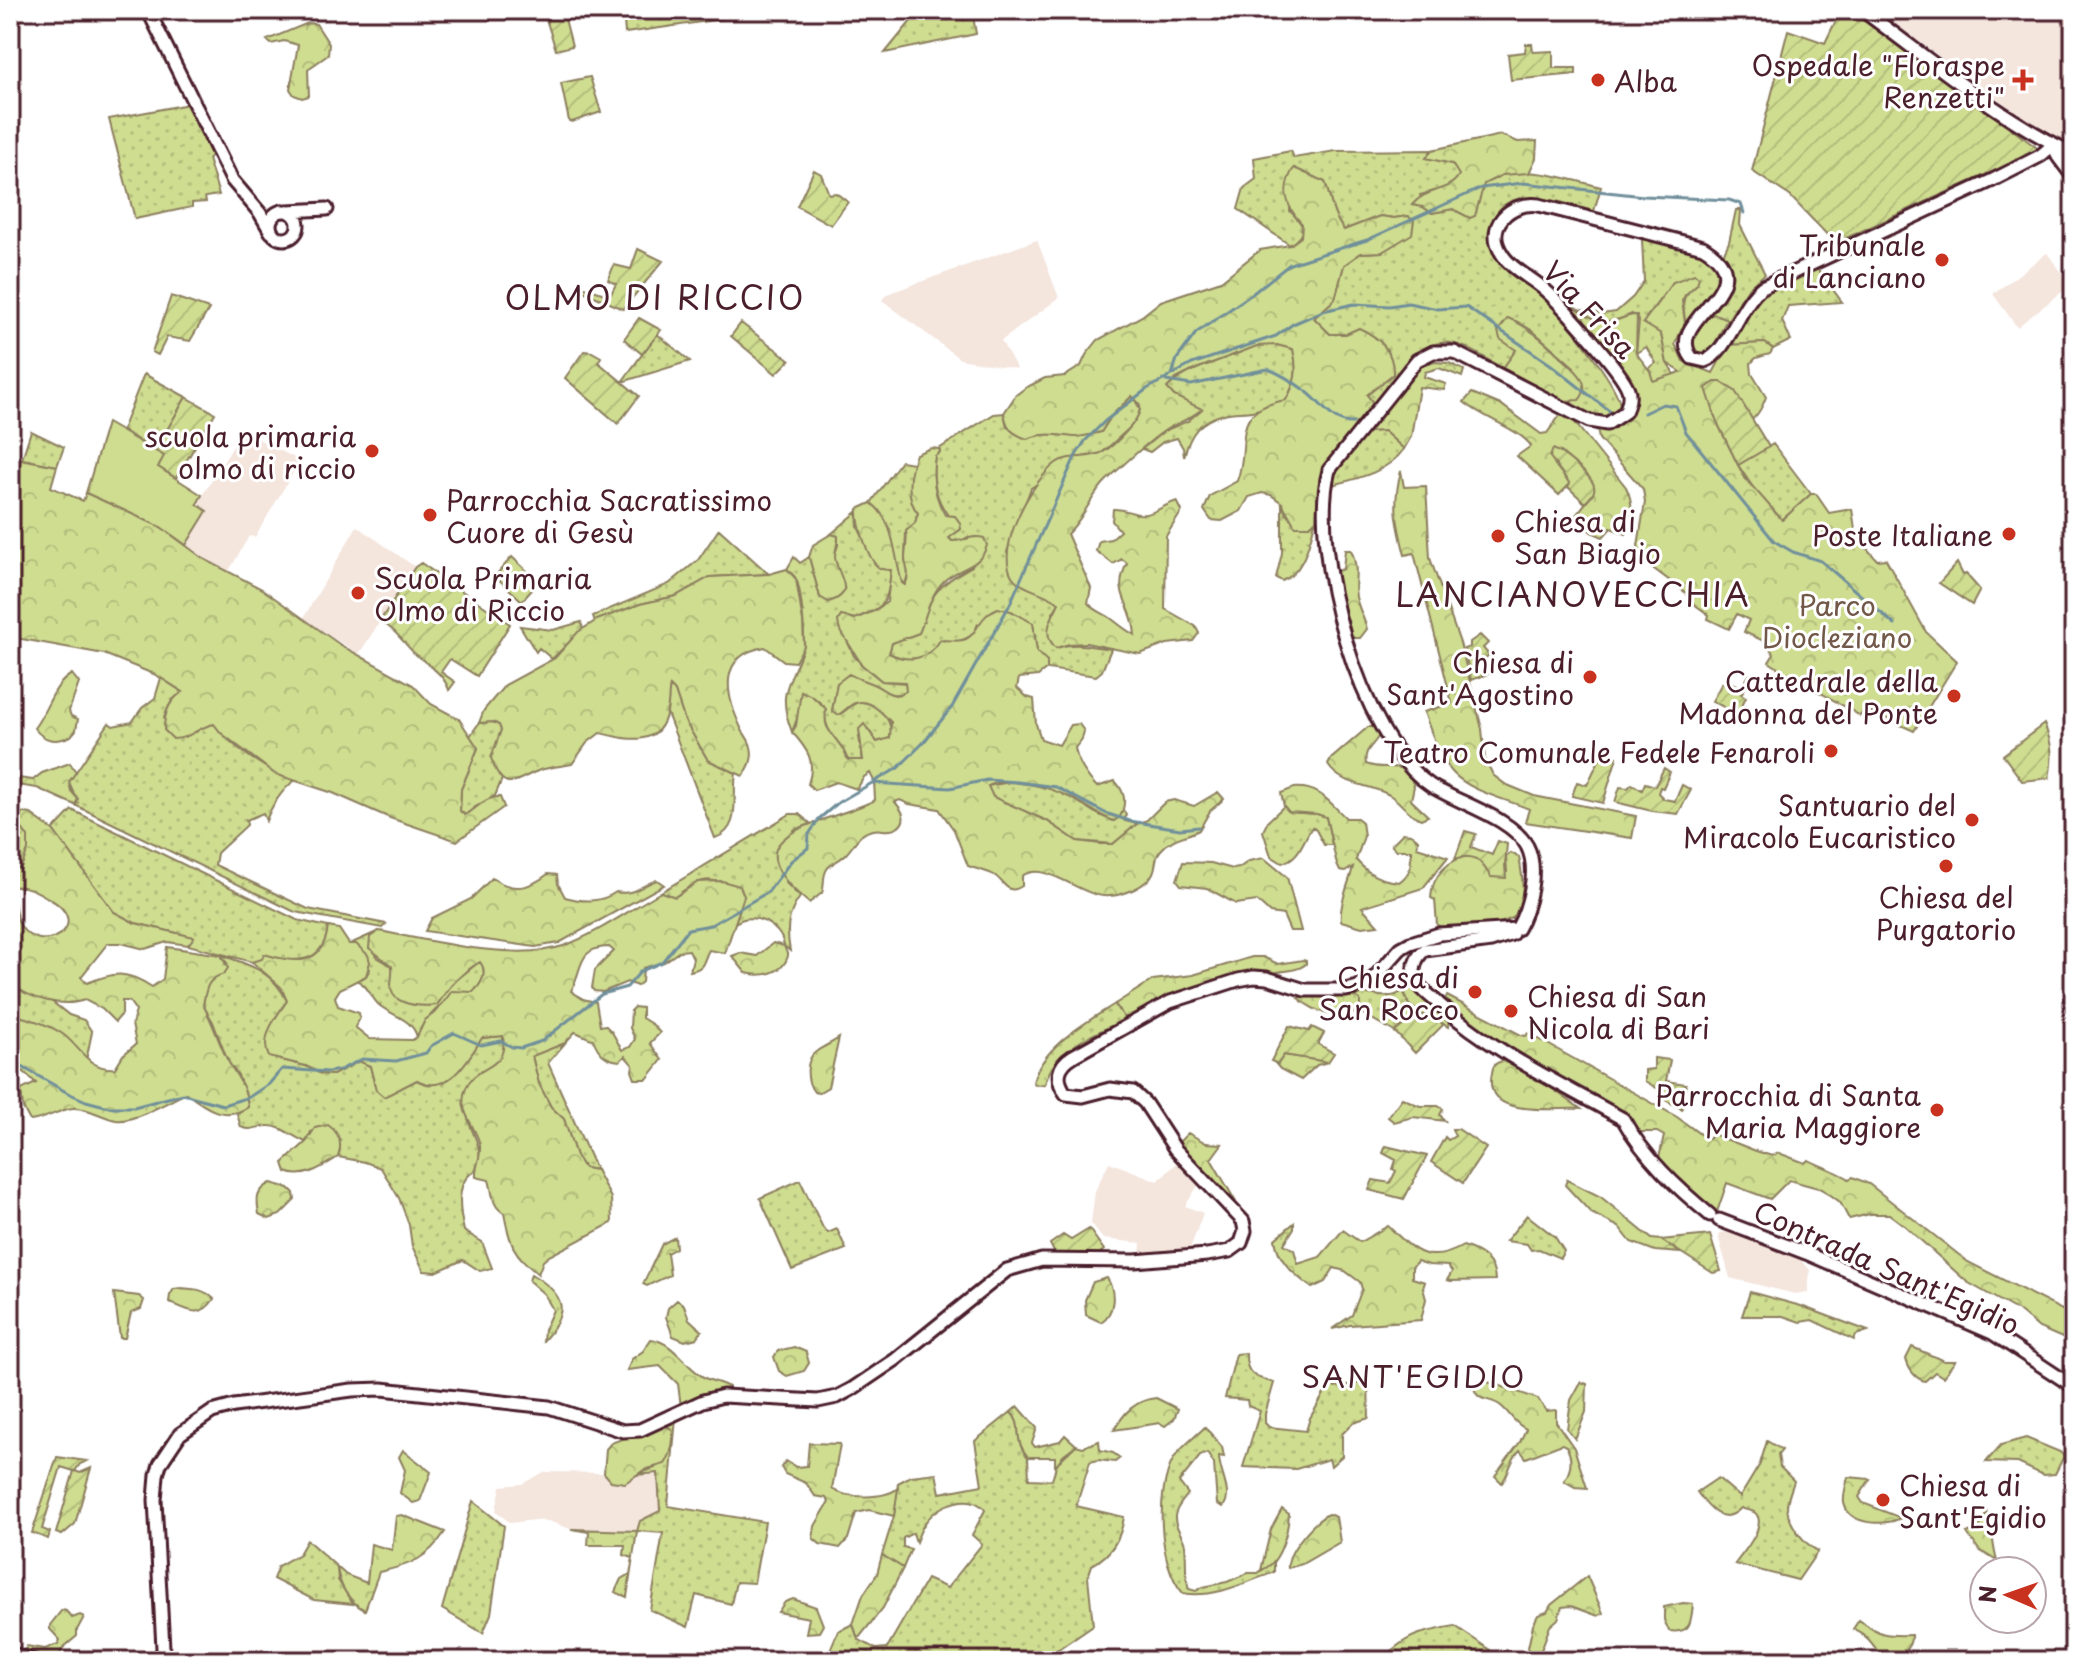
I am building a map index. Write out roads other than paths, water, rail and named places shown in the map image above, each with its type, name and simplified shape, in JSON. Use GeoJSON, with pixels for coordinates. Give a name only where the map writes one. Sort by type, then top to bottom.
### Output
{"type":"FeatureCollection","features":[{"type":"Feature","properties":{"kind":"street"},"geometry":{"type":"LineString","coordinates":[[148,10],[232,180],[271,232],[284,239],[295,233],[297,220],[285,211]]}},
{"type":"Feature","properties":{"kind":"street"},"geometry":{"type":"LineString","coordinates":[[1862,10],[2004,113],[2053,145],[2074,154]]}},
{"type":"Feature","properties":{"kind":"street"},"geometry":{"type":"LineString","coordinates":[[2053,145],[2074,178]]}},
{"type":"Feature","properties":{"kind":"street","name":"Via Frisa"},"geometry":{"type":"LineString","coordinates":[[161,1661],[163,1648],[155,1500],[157,1475],[180,1434],[212,1412],[234,1406],[352,1390],[410,1390],[549,1407],[623,1431],[640,1430],[703,1401],[723,1396],[818,1401],[837,1397],[895,1360],[1007,1270],[1042,1260],[1135,1261],[1207,1255],[1230,1251],[1241,1243],[1245,1231],[1243,1221],[1175,1149],[1145,1103],[1133,1092],[1110,1089],[1076,1097],[1066,1094],[1058,1078],[1065,1061],[1170,1002],[1254,977],[1305,990],[1358,987],[1374,978],[1401,948],[1410,943],[1439,934],[1517,929],[1523,919],[1531,866],[1530,853],[1523,840],[1506,825],[1428,784],[1402,759],[1374,717],[1344,634],[1330,567],[1325,517],[1329,470],[1417,360],[1433,352],[1454,352],[1589,421],[1607,424],[1625,412],[1629,397],[1621,377],[1546,291],[1505,259],[1499,250],[1498,230],[1507,212],[1514,206],[1526,203],[1539,205],[1703,247],[1713,253],[1722,265],[1723,287],[1694,323],[1685,344],[1692,358],[1705,361],[1718,351],[1745,304],[1762,287],[1993,180],[2040,156],[2053,145]]}},
{"type":"Feature","properties":{"kind":"street"},"geometry":{"type":"LineString","coordinates":[[253,205],[263,210],[327,209]]}},
{"type":"Feature","properties":{"kind":"street"},"geometry":{"type":"LineString","coordinates":[[271,232],[270,220],[285,211]]}},
{"type":"Feature","properties":{"kind":"street","name":"Contrada Sant'Egidio"},"geometry":{"type":"LineString","coordinates":[[1512,934],[1491,941],[1425,950],[1418,955],[1414,968],[1419,985],[1456,1019],[1531,1068],[1623,1119],[1631,1135],[1681,1191],[1714,1218],[1806,1253],[1992,1333],[2074,1387]]}},
{"type":"Feature","properties":{"kind":"street"},"geometry":{"type":"LineString","coordinates":[[10,1653],[35,1661]]}},
{"type":"Feature","properties":{"kind":"waterway"},"geometry":{"type":"LineString","coordinates":[[1172,375],[1177,359],[1196,333],[1290,264],[1367,240],[1481,188],[1523,183],[1644,196],[1729,200],[1741,204],[1744,213]]}},
{"type":"Feature","properties":{"kind":"waterway"},"geometry":{"type":"LineString","coordinates":[[10,1060],[68,1093],[109,1107],[134,1107],[183,1094],[223,1105],[249,1097],[269,1084],[282,1069],[328,1072],[340,1070],[362,1059],[396,1061],[426,1053],[431,1046],[454,1033],[481,1045],[501,1041],[521,1048],[542,1041],[602,994],[627,987],[641,971],[662,962],[688,929],[711,925],[768,892],[791,861],[808,848],[809,834],[820,818],[839,802],[898,768],[923,743],[952,707],[1009,606],[1075,457],[1085,441],[1105,421],[1147,389],[1192,364],[1276,336],[1293,324],[1323,311],[1354,304],[1390,306],[1408,303],[1438,309],[1466,307],[1550,364],[1613,414]]}},
{"type":"Feature","properties":{"kind":"waterway"},"geometry":{"type":"LineString","coordinates":[[1166,381],[1191,385],[1268,369],[1302,389],[1333,417],[1353,423]]}},
{"type":"Feature","properties":{"kind":"waterway"},"geometry":{"type":"LineString","coordinates":[[1644,413],[1663,404],[1676,406],[1686,432],[1774,541],[1793,552],[1821,561],[1895,625]]}},
{"type":"Feature","properties":{"kind":"waterway"},"geometry":{"type":"LineString","coordinates":[[873,783],[950,788],[987,780],[1056,787],[1105,813],[1130,821],[1180,829],[1199,827]]}},
{"type":"Feature","properties":{"kind":"place","name":"Alba"},"geometry":{"type":"Point","coordinates":[1598,80]}},
{"type":"Feature","properties":{"kind":"place","name":"Ospedale \"Floraspe Renzetti\""},"geometry":{"type":"Point","coordinates":[2023,80]}},
{"type":"Feature","properties":{"kind":"place","name":"Tribunale di Lanciano"},"geometry":{"type":"Point","coordinates":[1942,260]}},
{"type":"Feature","properties":{"kind":"place","name":"scuola primaria olmo di riccio"},"geometry":{"type":"Point","coordinates":[372,451]}},
{"type":"Feature","properties":{"kind":"place","name":"Parrocchia Sacratissimo Cuore di Gesù"},"geometry":{"type":"Point","coordinates":[430,515]}},
{"type":"Feature","properties":{"kind":"place","name":"Poste Italiane"},"geometry":{"type":"Point","coordinates":[2009,534]}},
{"type":"Feature","properties":{"kind":"place","name":"Chiesa di San Biagio"},"geometry":{"type":"Point","coordinates":[1498,536]}},
{"type":"Feature","properties":{"kind":"place","name":"Scuola Primaria Olmo di Riccio"},"geometry":{"type":"Point","coordinates":[358,593]}},
{"type":"Feature","properties":{"kind":"place","name":"Chiesa di Sant'Agostino"},"geometry":{"type":"Point","coordinates":[1590,677]}},
{"type":"Feature","properties":{"kind":"place","name":"Cattedrale della Madonna del Ponte"},"geometry":{"type":"Point","coordinates":[1954,696]}},
{"type":"Feature","properties":{"kind":"place","name":"Teatro Comunale Fedele Fenaroli"},"geometry":{"type":"Point","coordinates":[1831,751]}},
{"type":"Feature","properties":{"kind":"place","name":"Santuario del Miracolo Eucaristico"},"geometry":{"type":"Point","coordinates":[1972,820]}},
{"type":"Feature","properties":{"kind":"place","name":"Chiesa del Purgatorio"},"geometry":{"type":"Point","coordinates":[1946,866]}},
{"type":"Feature","properties":{"kind":"place","name":"Chiesa di San Rocco"},"geometry":{"type":"Point","coordinates":[1475,992]}},
{"type":"Feature","properties":{"kind":"place","name":"Chiesa di San Nicola di Bari"},"geometry":{"type":"Point","coordinates":[1511,1011]}},
{"type":"Feature","properties":{"kind":"place","name":"Parrocchia di Santa Maria Maggiore"},"geometry":{"type":"Point","coordinates":[1937,1110]}},
{"type":"Feature","properties":{"kind":"place","name":"Chiesa di Sant'Egidio"},"geometry":{"type":"Point","coordinates":[1883,1500]}},
{"type":"Feature","properties":{"kind":"district","name":"OLMO DI RICCIO"},"geometry":{"type":"Point","coordinates":[655,297]}},
{"type":"Feature","properties":{"kind":"district","name":"LANCIANOVECCHIA"},"geometry":{"type":"Point","coordinates":[1573,594]}},
{"type":"Feature","properties":{"kind":"district","name":"SANT'EGIDIO"},"geometry":{"type":"Point","coordinates":[1414,1375]}},
{"type":"Feature","properties":{"kind":"park label","name":"Parco Diocleziano"},"geometry":{"type":"Point","coordinates":[1837,620]}}]}
